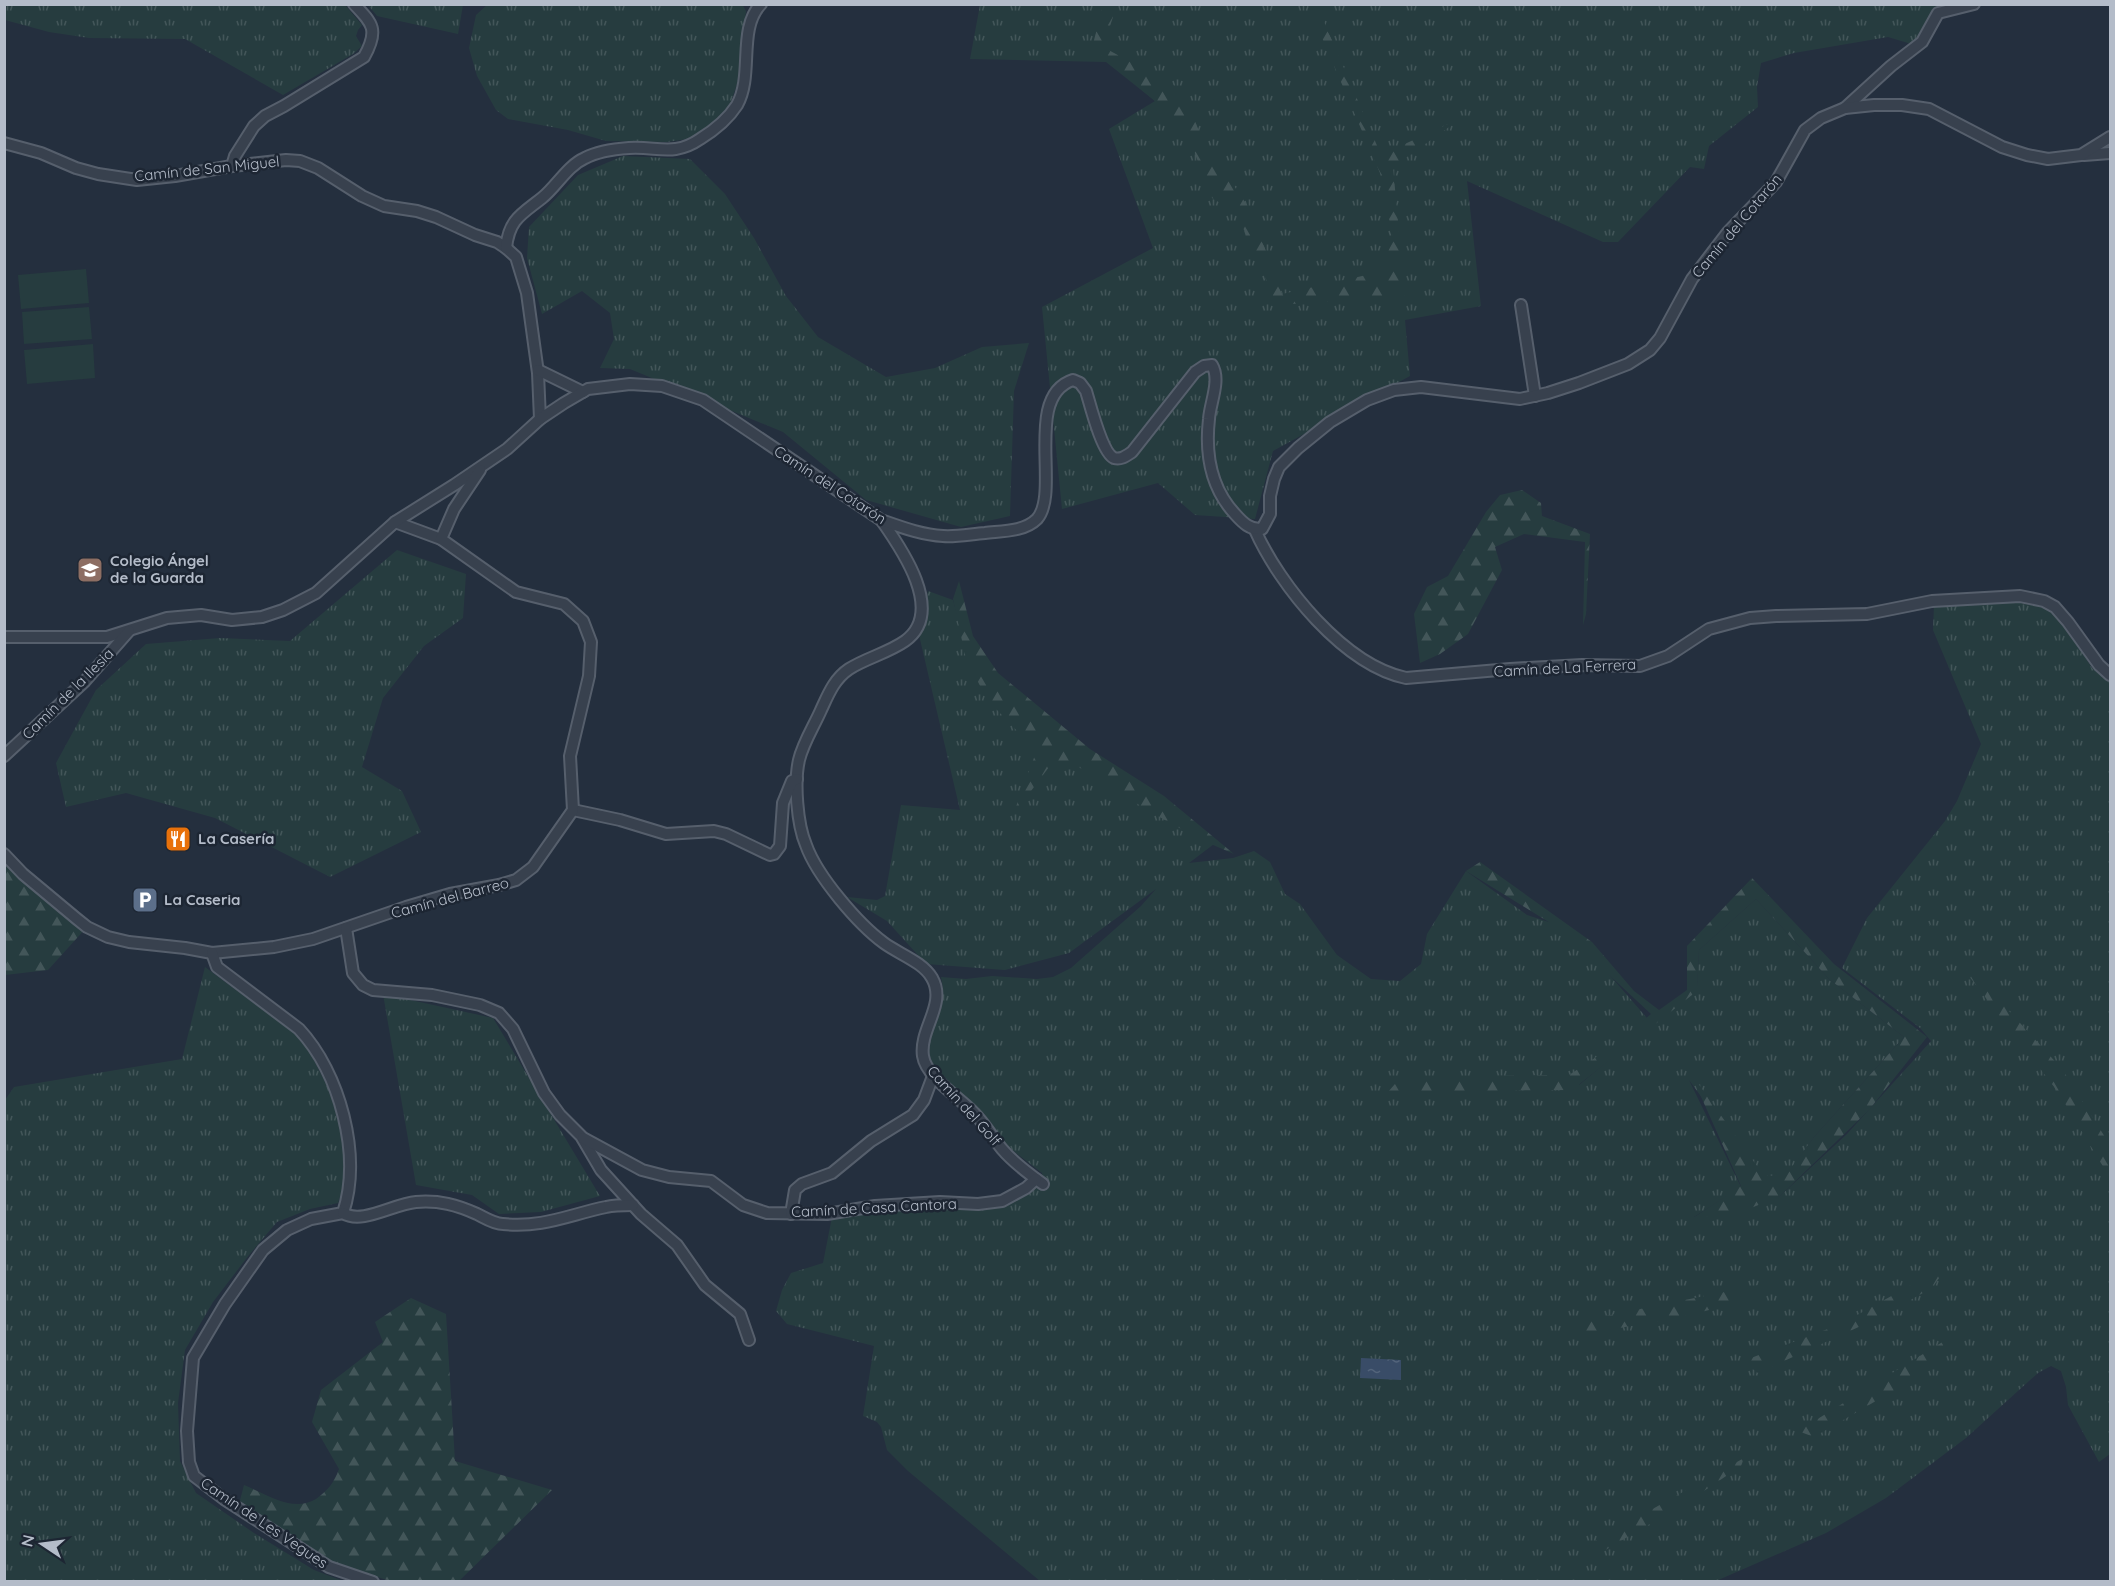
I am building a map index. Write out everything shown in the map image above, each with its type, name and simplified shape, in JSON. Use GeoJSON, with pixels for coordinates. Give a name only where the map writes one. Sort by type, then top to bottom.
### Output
{"type":"FeatureCollection","features":[{"type":"Feature","properties":{"kind":"street"},"geometry":{"type":"LineString","coordinates":[[232,166],[235,156],[254,126],[265,116],[294,101],[364,57],[370,47],[373,30],[369,20],[354,4]]}},
{"type":"Feature","properties":{"kind":"street"},"geometry":{"type":"LineString","coordinates":[[540,419],[538,370],[527,293],[516,257],[506,248],[513,222],[544,196],[577,162],[599,152],[631,148],[667,151],[686,148],[700,140],[729,116],[744,87],[750,24],[756,9],[761,4]]}},
{"type":"Feature","properties":{"kind":"street"},"geometry":{"type":"LineString","coordinates":[[1845,108],[1891,66],[1922,42],[1938,13],[1974,4]]}},
{"type":"Feature","properties":{"kind":"street","name":"Camín del Cotarón"},"geometry":{"type":"LineString","coordinates":[[4,637],[107,637],[167,618],[201,615],[232,620],[262,617],[283,610],[316,593],[395,522],[507,449],[540,419],[588,389],[630,384],[662,386],[703,400],[881,520],[914,532],[944,536],[1013,530],[1036,519],[1042,509],[1044,497],[1045,421],[1054,397],[1064,382],[1073,380],[1080,383],[1086,391],[1105,448],[1110,456],[1116,459],[1124,458],[1132,452],[1195,372],[1204,366],[1212,365],[1215,370],[1215,380],[1209,420],[1208,448],[1213,478],[1226,503],[1246,525],[1255,530],[1262,529],[1270,514],[1270,496],[1279,467],[1330,422],[1367,400],[1394,390],[1421,387],[1520,399],[1579,383],[1620,368],[1650,350],[1660,338],[1692,279],[1728,232],[1776,182],[1805,130],[1821,118],[1845,108],[1902,105],[1929,109],[2002,147],[2049,159],[2081,155],[2110,137]]}},
{"type":"Feature","properties":{"kind":"street","name":"Camín de San Miguel"},"geometry":{"type":"LineString","coordinates":[[4,143],[40,153],[76,168],[137,180],[286,160],[309,164],[362,196],[384,206],[417,211],[436,217],[506,248]]}},
{"type":"Feature","properties":{"kind":"street"},"geometry":{"type":"LineString","coordinates":[[2081,155],[2110,153]]}},
{"type":"Feature","properties":{"kind":"street"},"geometry":{"type":"LineString","coordinates":[[1521,305],[1535,396]]}},
{"type":"Feature","properties":{"kind":"street"},"geometry":{"type":"LineString","coordinates":[[538,370],[583,392]]}},
{"type":"Feature","properties":{"kind":"street"},"geometry":{"type":"LineString","coordinates":[[441,538],[454,509],[483,464]]}},
{"type":"Feature","properties":{"kind":"street","name":"Camín del Golf"},"geometry":{"type":"LineString","coordinates":[[881,520],[910,562],[919,585],[922,608],[917,629],[906,640],[849,669],[837,680],[803,748],[797,779],[799,813],[805,844],[820,873],[853,913],[883,942],[931,976],[937,990],[936,1005],[923,1048],[923,1059],[933,1076],[974,1113],[1002,1149],[1039,1181]]}},
{"type":"Feature","properties":{"kind":"street"},"geometry":{"type":"LineString","coordinates":[[395,522],[441,538],[516,592],[564,604],[583,621],[591,642],[591,653],[589,676],[570,756],[573,810],[620,820],[666,834],[714,831],[726,834],[770,855],[774,854],[780,846],[783,803],[792,781],[797,779]]}},
{"type":"Feature","properties":{"kind":"street","name":"Camín de La Ferrera"},"geometry":{"type":"LineString","coordinates":[[1255,530],[1265,551],[1292,592],[1329,632],[1374,668],[1406,678],[1520,669],[1640,666],[1668,656],[1709,629],[1750,618],[1867,614],[1932,601],[2020,596],[2044,601],[2055,607],[2099,665],[2110,675]]}},
{"type":"Feature","properties":{"kind":"street","name":"Camín de la Ilesia"},"geometry":{"type":"LineString","coordinates":[[4,756],[86,681],[129,631]]}},
{"type":"Feature","properties":{"kind":"street","name":"Camín del Barreo"},"geometry":{"type":"LineString","coordinates":[[4,854],[23,874],[87,927],[108,937],[212,953],[274,947],[313,939],[450,894],[516,880],[532,867],[573,810]]}},
{"type":"Feature","properties":{"kind":"street"},"geometry":{"type":"LineString","coordinates":[[346,928],[353,973],[363,985],[373,990],[442,997],[480,1005],[499,1013],[513,1029],[544,1093],[560,1115],[581,1136],[601,1170],[641,1214],[677,1245],[705,1285],[740,1314],[749,1340]]}},
{"type":"Feature","properties":{"kind":"street"},"geometry":{"type":"LineString","coordinates":[[212,953],[218,967],[299,1029],[308,1038],[324,1064],[338,1097],[348,1130],[349,1182],[342,1213]]}},
{"type":"Feature","properties":{"kind":"street"},"geometry":{"type":"LineString","coordinates":[[791,1214],[795,1190],[802,1184],[832,1173],[871,1141],[913,1115],[924,1100],[933,1076]]}},
{"type":"Feature","properties":{"kind":"street","name":"Camín de Casa Cantora"},"geometry":{"type":"LineString","coordinates":[[581,1136],[642,1170],[669,1177],[711,1181],[743,1205],[767,1213],[827,1214],[875,1206],[940,1202],[978,1204],[1002,1201],[1039,1181]]}},
{"type":"Feature","properties":{"kind":"street","name":"Camín de Les Vegues"},"geometry":{"type":"LineString","coordinates":[[373,1581],[329,1567],[233,1505],[194,1476],[189,1462],[187,1431],[193,1358],[225,1304],[263,1250],[287,1230],[311,1219],[342,1213],[349,1217],[362,1218],[403,1203],[431,1200],[455,1204],[499,1224],[544,1224],[608,1206],[633,1205]]}},
{"type":"Feature","properties":{"kind":"green space"},"geometry":{"type":"Polygon","coordinates":[[[742,4],[746,11],[739,78],[730,105],[712,124],[688,139],[667,142],[606,141],[568,130],[508,119],[496,110],[477,76],[469,48],[476,15],[487,5],[742,4]]]}},
{"type":"Feature","properties":{"kind":"green space"},"geometry":{"type":"Polygon","coordinates":[[[4,5],[345,5],[362,25],[356,36],[362,46],[353,54],[283,95],[185,39],[89,38],[49,32],[5,20],[4,5]]]}},
{"type":"Feature","properties":{"kind":"green space"},"geometry":{"type":"Polygon","coordinates":[[[368,5],[463,5],[458,34],[377,16],[368,5]]]}},
{"type":"Feature","properties":{"kind":"green space"},"geometry":{"type":"Polygon","coordinates":[[[980,5],[1971,5],[1938,13],[1933,9],[1918,46],[1888,37],[1794,53],[1761,63],[1757,87],[1758,107],[1709,146],[1704,169],[1690,167],[1618,242],[1603,242],[1467,181],[1481,306],[1405,320],[1410,376],[1273,451],[1255,519],[1195,515],[1158,483],[1062,509],[1042,307],[1153,248],[1109,129],[1155,101],[1106,62],[970,59],[980,5]]]}},
{"type":"Feature","properties":{"kind":"green space"},"geometry":{"type":"Polygon","coordinates":[[[1103,5],[1117,5],[1103,47],[1182,90],[1209,155],[1251,211],[1282,294],[1380,272],[1393,239],[1380,173],[1308,5],[1317,5],[1381,155],[1463,117],[1393,167],[1405,297],[1275,305],[1259,260],[1235,212],[1212,198],[1192,146],[1156,102],[1092,48],[1103,5]]]}},
{"type":"Feature","properties":{"kind":"green space"},"geometry":{"type":"Polygon","coordinates":[[[623,156],[690,159],[725,194],[754,238],[786,296],[818,337],[886,377],[935,368],[982,347],[1029,343],[1014,391],[1010,516],[961,527],[866,500],[783,432],[630,369],[600,368],[614,339],[610,313],[582,291],[542,314],[527,258],[529,227],[578,175],[623,156]]]}},
{"type":"Feature","properties":{"kind":"green space"},"geometry":{"type":"Polygon","coordinates":[[[86,269],[89,303],[21,309],[18,275],[86,269]]]}},
{"type":"Feature","properties":{"kind":"green space"},"geometry":{"type":"Polygon","coordinates":[[[89,307],[92,339],[24,344],[22,312],[89,307]]]}},
{"type":"Feature","properties":{"kind":"green space"},"geometry":{"type":"Polygon","coordinates":[[[93,344],[95,378],[27,384],[24,350],[93,344]]]}},
{"type":"Feature","properties":{"kind":"green space"},"geometry":{"type":"Polygon","coordinates":[[[1522,490],[1541,503],[1542,516],[1590,534],[1586,614],[1583,625],[1585,542],[1524,534],[1495,547],[1502,570],[1468,634],[1440,654],[1420,663],[1414,614],[1427,587],[1448,576],[1486,512],[1500,495],[1522,490]]]}},
{"type":"Feature","properties":{"kind":"green space"},"geometry":{"type":"Polygon","coordinates":[[[397,550],[466,574],[463,618],[424,646],[383,698],[362,767],[402,791],[421,832],[330,877],[215,818],[126,793],[66,807],[56,763],[96,690],[146,644],[220,638],[290,641],[397,550]]]}},
{"type":"Feature","properties":{"kind":"green space"},"geometry":{"type":"Polygon","coordinates":[[[959,581],[973,636],[998,673],[1090,749],[1164,796],[1234,854],[1172,824],[1074,764],[1049,767],[1013,815],[1035,755],[1013,726],[988,701],[966,659],[953,599],[959,581]]]}},
{"type":"Feature","properties":{"kind":"green space"},"geometry":{"type":"Polygon","coordinates":[[[928,591],[953,600],[964,641],[1065,743],[1218,841],[1189,863],[1233,858],[1254,851],[1270,862],[1285,894],[1300,904],[1337,955],[1371,979],[1400,981],[1421,964],[1427,934],[1466,871],[1527,915],[1555,924],[1600,964],[1647,1018],[1583,1072],[1579,1085],[1697,987],[1699,950],[1756,899],[1829,979],[1904,1037],[1814,1137],[1787,1175],[1762,1180],[1689,1080],[1741,1187],[1694,1217],[1780,1196],[1847,1134],[1931,1041],[1920,1028],[1842,968],[1867,918],[1945,821],[1957,801],[1981,744],[1933,630],[1934,605],[2020,602],[2043,605],[2064,624],[2092,668],[2110,682],[2110,1454],[2099,1462],[2068,1405],[2061,1371],[2051,1366],[2038,1373],[1966,1438],[1886,1498],[1826,1533],[1716,1581],[1040,1581],[908,1471],[887,1450],[881,1427],[877,1422],[863,1416],[874,1346],[787,1324],[776,1311],[782,1290],[791,1273],[823,1263],[832,1217],[921,1207],[995,1207],[1012,1201],[1043,1184],[1042,1173],[1007,1146],[991,1123],[930,1063],[927,1048],[942,1003],[941,977],[966,979],[992,976],[1037,979],[1053,977],[1071,968],[1141,906],[1156,889],[1069,953],[1005,970],[926,964],[887,921],[847,897],[877,900],[885,896],[901,805],[960,810],[919,635],[928,591]]]}},
{"type":"Feature","properties":{"kind":"green space"},"geometry":{"type":"Polygon","coordinates":[[[4,854],[87,927],[48,970],[5,975],[4,854]]]}},
{"type":"Feature","properties":{"kind":"green space"},"geometry":{"type":"Polygon","coordinates":[[[1480,862],[1592,942],[1634,991],[1659,1010],[1687,990],[1687,946],[1752,878],[1834,964],[1927,1037],[1869,1110],[1780,1196],[1739,1213],[1693,1218],[1741,1186],[1690,1072],[1764,1176],[1786,1175],[1814,1137],[1904,1037],[1829,979],[1756,899],[1699,950],[1697,991],[1572,1090],[1388,1092],[1401,1077],[1569,1075],[1613,1046],[1651,1014],[1560,929],[1466,871],[1480,862]]]}},
{"type":"Feature","properties":{"kind":"green space"},"geometry":{"type":"Polygon","coordinates":[[[1926,920],[2062,1069],[2110,1145],[2110,1178],[2058,1092],[1926,920]]]}},
{"type":"Feature","properties":{"kind":"green space"},"geometry":{"type":"Polygon","coordinates":[[[205,967],[301,1038],[330,1092],[345,1146],[343,1188],[338,1203],[310,1209],[277,1222],[213,1302],[185,1350],[178,1403],[180,1461],[196,1493],[254,1533],[314,1570],[343,1581],[5,1582],[5,1100],[14,1087],[182,1059],[205,967]]]}},
{"type":"Feature","properties":{"kind":"green space"},"geometry":{"type":"Polygon","coordinates":[[[383,994],[493,1018],[600,1196],[541,1212],[499,1214],[472,1195],[416,1185],[383,994]]]}},
{"type":"Feature","properties":{"kind":"green space"},"geometry":{"type":"Polygon","coordinates":[[[1949,1264],[1932,1288],[1874,1320],[1758,1373],[1743,1361],[1841,1324],[1949,1264]]]}},
{"type":"Feature","properties":{"kind":"green space"},"geometry":{"type":"Polygon","coordinates":[[[1764,1284],[1741,1302],[1677,1318],[1573,1336],[1561,1325],[1764,1284]]]}},
{"type":"Feature","properties":{"kind":"green space"},"geometry":{"type":"Polygon","coordinates":[[[411,1298],[446,1314],[455,1461],[552,1490],[458,1582],[390,1581],[330,1562],[239,1504],[244,1485],[280,1501],[298,1504],[316,1499],[330,1486],[339,1469],[312,1422],[321,1390],[383,1342],[375,1322],[411,1298]]]}},
{"type":"Feature","properties":{"kind":"green space"},"geometry":{"type":"Polygon","coordinates":[[[1975,1322],[1960,1347],[1905,1384],[1814,1437],[1798,1431],[1975,1322]]]}},
{"type":"Feature","properties":{"kind":"green space"},"geometry":{"type":"Polygon","coordinates":[[[1744,1458],[1741,1466],[1686,1503],[1595,1556],[1579,1550],[1744,1458]]]}},
{"type":"Feature","properties":{"kind":"water"},"geometry":{"type":"Polygon","coordinates":[[[1361,1358],[1401,1360],[1401,1380],[1360,1378],[1361,1358]]]}},
{"type":"Feature","properties":{"kind":"place","name":"Colegio Ángel de la Guarda"},"geometry":{"type":"Point","coordinates":[90,570]}},
{"type":"Feature","properties":{"kind":"place","name":"La Casería"},"geometry":{"type":"Point","coordinates":[178,839]}},
{"type":"Feature","properties":{"kind":"place","name":"La Caseria"},"geometry":{"type":"Point","coordinates":[145,900]}}]}
